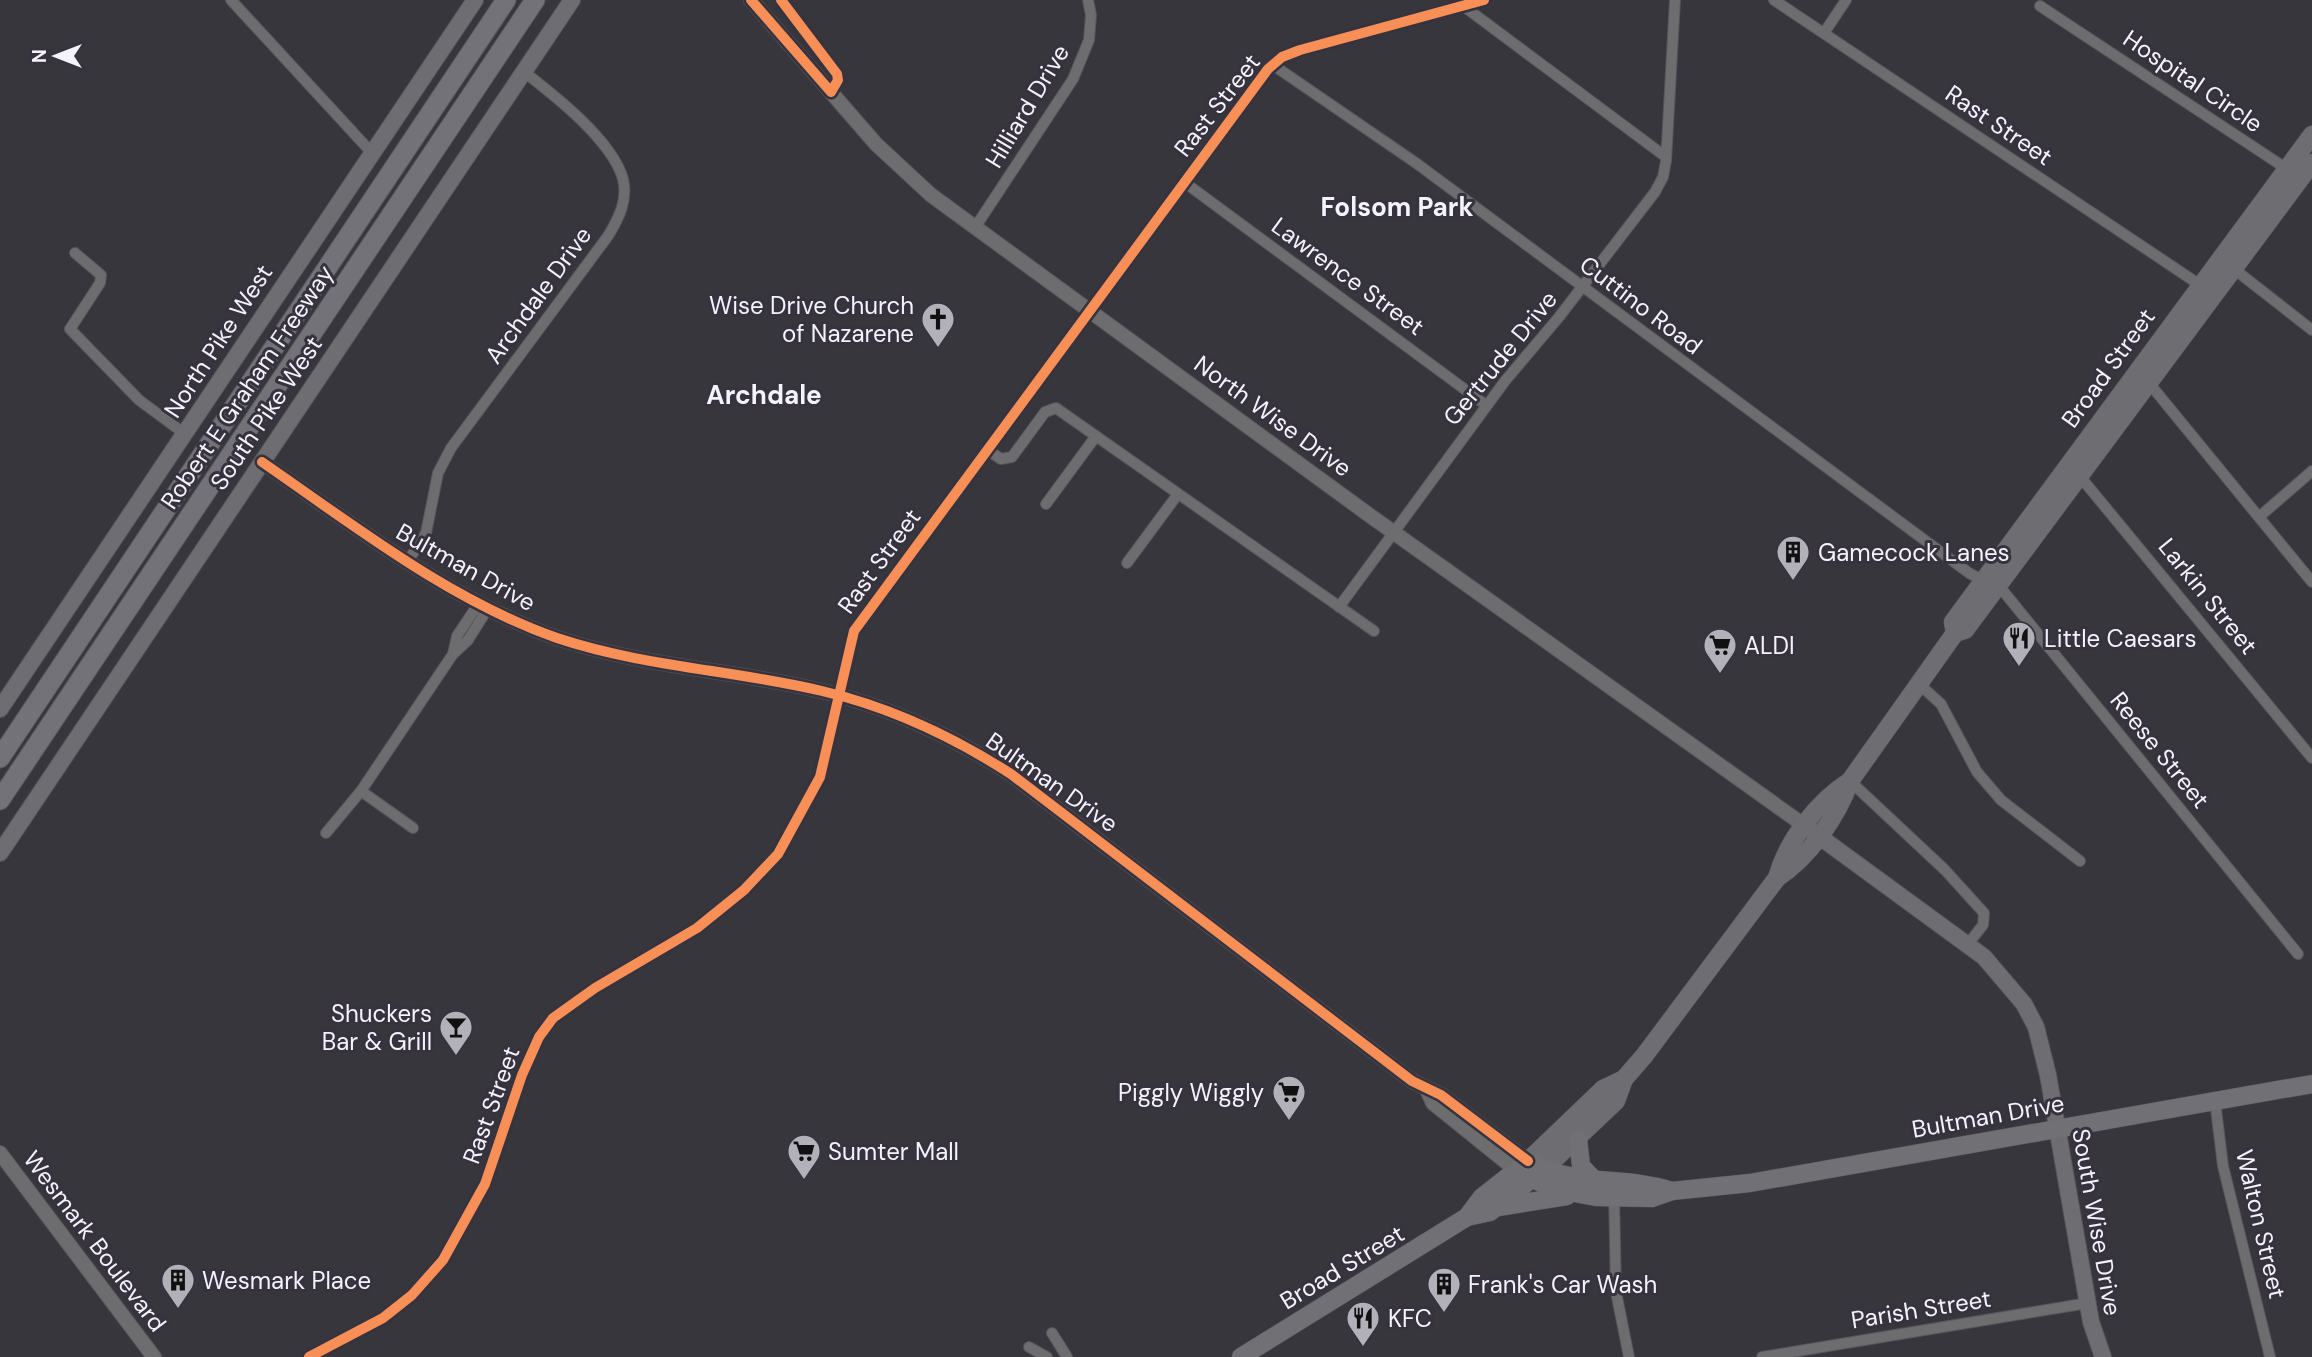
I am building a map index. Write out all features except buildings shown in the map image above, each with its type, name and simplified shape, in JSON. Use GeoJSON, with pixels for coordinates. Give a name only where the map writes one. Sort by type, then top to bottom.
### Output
{"type":"FeatureCollection","features":[{"type":"Feature","properties":{"kind":"highway","name":"Robert E Graham Freeway"},"geometry":{"type":"LineString","coordinates":[[0,758],[506,0]]}},
{"type":"Feature","properties":{"kind":"highway","name":"Robert E Graham Freeway"},"geometry":{"type":"LineString","coordinates":[[0,800],[535,0]]}},
{"type":"Feature","properties":{"kind":"highway","name":"Bultman Drive"},"geometry":{"type":"LineString","coordinates":[[1530,1170],[1575,1195],[1608,1188],[1652,1185],[1672,1191],[1750,1183],[2312,1084]]}},
{"type":"Feature","properties":{"kind":"highway"},"geometry":{"type":"LineString","coordinates":[[1578,1139],[1581,1166],[1608,1188]]}},
{"type":"Feature","properties":{"kind":"highway","name":"Bultman Drive"},"geometry":{"type":"LineString","coordinates":[[1530,1170],[1608,1188]]}},
{"type":"Feature","properties":{"kind":"highway","name":"Broad Street"},"geometry":{"type":"LineString","coordinates":[[1241,1357],[1467,1217],[1495,1208],[1530,1170]]}},
{"type":"Feature","properties":{"kind":"highway","name":"Broad Street"},"geometry":{"type":"LineString","coordinates":[[1467,1217],[1482,1197],[1530,1170]]}},
{"type":"Feature","properties":{"kind":"highway"},"geometry":{"type":"LineString","coordinates":[[1495,1208],[1575,1195]]}},
{"type":"Feature","properties":{"kind":"main road","name":"North Pike West"},"geometry":{"type":"LineString","coordinates":[[0,709],[475,0]]}},
{"type":"Feature","properties":{"kind":"main road","name":"South Pike West"},"geometry":{"type":"LineString","coordinates":[[0,853],[572,0]]}},
{"type":"Feature","properties":{"kind":"main road","name":"Broad Street"},"geometry":{"type":"LineString","coordinates":[[1530,1170],[1578,1139],[1616,1101],[1624,1079],[1657,1040],[1777,878],[1795,866],[1829,794],[1850,781],[1955,634],[1953,622],[1990,584],[2073,471],[2200,285],[2312,135]]}},
{"type":"Feature","properties":{"kind":"main road","name":"Broad Street"},"geometry":{"type":"LineString","coordinates":[[2073,471],[2149,383],[2311,166]]}},
{"type":"Feature","properties":{"kind":"main road","name":"South Wise Drive"},"geometry":{"type":"LineString","coordinates":[[1812,831],[1968,944],[2001,974],[2031,1016],[2043,1056],[2088,1303],[2103,1357]]}},
{"type":"Feature","properties":{"kind":"main road","name":"Broad Street"},"geometry":{"type":"LineString","coordinates":[[1530,1170],[1604,1090],[1624,1079]]}},
{"type":"Feature","properties":{"kind":"street"},"geometry":{"type":"LineString","coordinates":[[231,0],[363,147],[372,153]]}},
{"type":"Feature","properties":{"kind":"street","name":"North Wise Drive"},"geometry":{"type":"LineString","coordinates":[[751,0],[876,144],[931,195],[1393,532],[1812,831]]}},
{"type":"Feature","properties":{"kind":"street","name":"Hilliard Drive"},"geometry":{"type":"LineString","coordinates":[[976,226],[1073,79],[1089,40],[1091,15],[1088,0]]}},
{"type":"Feature","properties":{"kind":"street","name":"Rast Street"},"geometry":{"type":"LineString","coordinates":[[309,1357],[383,1318],[412,1295],[443,1259],[485,1184],[522,1075],[539,1037],[553,1018],[595,988],[698,928],[744,890],[778,854],[820,777],[854,631],[1089,309],[1273,65],[1282,57],[1300,50],[1484,0]]}},
{"type":"Feature","properties":{"kind":"street","name":"Gertrude Drive"},"geometry":{"type":"LineString","coordinates":[[1339,607],[1486,405],[1583,287],[1655,192],[1663,177],[1666,157],[1675,0]]}},
{"type":"Feature","properties":{"kind":"street","name":"Rast Street"},"geometry":{"type":"LineString","coordinates":[[1774,0],[2200,285]]}},
{"type":"Feature","properties":{"kind":"street"},"geometry":{"type":"LineString","coordinates":[[1824,33],[1846,0]]}},
{"type":"Feature","properties":{"kind":"street"},"geometry":{"type":"LineString","coordinates":[[1462,5],[1666,157]]}},
{"type":"Feature","properties":{"kind":"street","name":"Hospital Circle"},"geometry":{"type":"LineString","coordinates":[[2040,6],[2287,169]]}},
{"type":"Feature","properties":{"kind":"street","name":"Cuttino Road"},"geometry":{"type":"LineString","coordinates":[[1273,65],[1416,163],[1990,584]]}},
{"type":"Feature","properties":{"kind":"street","name":"Archdale Drive"},"geometry":{"type":"LineString","coordinates":[[408,561],[426,533],[438,473],[451,448],[608,236],[623,208],[623,180],[611,158],[559,99],[523,71]]}},
{"type":"Feature","properties":{"kind":"street","name":"Lawrence Street"},"geometry":{"type":"LineString","coordinates":[[1184,182],[1486,405]]}},
{"type":"Feature","properties":{"kind":"street"},"geometry":{"type":"LineString","coordinates":[[75,253],[96,268],[101,275],[100,283],[70,329],[139,400],[184,434]]}},
{"type":"Feature","properties":{"kind":"street"},"geometry":{"type":"LineString","coordinates":[[2234,268],[2312,330]]}},
{"type":"Feature","properties":{"kind":"street"},"geometry":{"type":"LineString","coordinates":[[2149,383],[2312,582]]}},
{"type":"Feature","properties":{"kind":"street"},"geometry":{"type":"LineString","coordinates":[[986,449],[1000,459],[1012,457],[1051,408],[1061,410],[1374,631]]}},
{"type":"Feature","properties":{"kind":"street"},"geometry":{"type":"LineString","coordinates":[[1046,504],[1096,436]]}},
{"type":"Feature","properties":{"kind":"street","name":"Bultman Drive"},"geometry":{"type":"LineString","coordinates":[[262,462],[408,561],[483,606],[557,637],[625,657],[838,695],[870,704],[944,735],[1011,774],[1427,1090],[1433,1103],[1530,1170]]}},
{"type":"Feature","properties":{"kind":"street","name":"Larkin Street"},"geometry":{"type":"LineString","coordinates":[[2073,471],[2312,758]]}},
{"type":"Feature","properties":{"kind":"street"},"geometry":{"type":"LineString","coordinates":[[2259,517],[2312,471]]}},
{"type":"Feature","properties":{"kind":"street"},"geometry":{"type":"LineString","coordinates":[[1127,563],[1178,494]]}},
{"type":"Feature","properties":{"kind":"street","name":"Reese Street"},"geometry":{"type":"LineString","coordinates":[[1990,584],[2015,605],[2298,954]]}},
{"type":"Feature","properties":{"kind":"street"},"geometry":{"type":"LineString","coordinates":[[326,833],[361,791],[453,654],[468,640],[483,606]]}},
{"type":"Feature","properties":{"kind":"street"},"geometry":{"type":"LineString","coordinates":[[1919,684],[1941,704],[1977,772],[2001,800],[2080,860]]}},
{"type":"Feature","properties":{"kind":"street"},"geometry":{"type":"LineString","coordinates":[[1850,781],[1945,870],[1984,913],[1983,925],[1968,944]]}},
{"type":"Feature","properties":{"kind":"street"},"geometry":{"type":"LineString","coordinates":[[361,791],[412,828]]}},
{"type":"Feature","properties":{"kind":"street","name":"Walton Street"},"geometry":{"type":"LineString","coordinates":[[2215,1101],[2223,1166],[2270,1357]]}},
{"type":"Feature","properties":{"kind":"street","name":"Wesmark Boulevard"},"geometry":{"type":"LineString","coordinates":[[0,1153],[154,1357]]}},
{"type":"Feature","properties":{"kind":"street"},"geometry":{"type":"LineString","coordinates":[[1608,1188],[1616,1292],[1629,1357]]}},
{"type":"Feature","properties":{"kind":"street","name":"Parish Street"},"geometry":{"type":"LineString","coordinates":[[1762,1357],[2088,1303]]}},
{"type":"Feature","properties":{"kind":"street"},"geometry":{"type":"LineString","coordinates":[[1052,1332],[1068,1357]]}},
{"type":"Feature","properties":{"kind":"street"},"geometry":{"type":"LineString","coordinates":[[1029,1347],[1047,1357]]}},
{"type":"Feature","properties":{"kind":"cycle path"},"geometry":{"type":"LineString","coordinates":[[751,0],[831,92],[838,80],[837,74],[781,0]]}},
{"type":"Feature","properties":{"kind":"cycle path"},"geometry":{"type":"LineString","coordinates":[[309,1357],[383,1318],[412,1295],[443,1260],[485,1184],[522,1075],[539,1037],[553,1018],[595,988],[697,928],[744,890],[778,854],[820,777],[854,631],[1268,69],[1282,57],[1300,50],[1484,0]]}},
{"type":"Feature","properties":{"kind":"cycle path"},"geometry":{"type":"LineString","coordinates":[[262,462],[404,560],[478,603],[517,622],[557,638],[623,656],[822,691],[896,714],[966,747],[1011,774],[1412,1081],[1441,1095],[1528,1161]]}},
{"type":"Feature","properties":{"kind":"place","name":"Wise Drive Church of Nazarene"},"geometry":{"type":"Point","coordinates":[938,349]}},
{"type":"Feature","properties":{"kind":"place","name":"Gamecock Lanes"},"geometry":{"type":"Point","coordinates":[1793,582]}},
{"type":"Feature","properties":{"kind":"place","name":"Little Caesars"},"geometry":{"type":"Point","coordinates":[2019,668]}},
{"type":"Feature","properties":{"kind":"place","name":"ALDI"},"geometry":{"type":"Point","coordinates":[1720,675]}},
{"type":"Feature","properties":{"kind":"place","name":"Shuckers Bar & Grill"},"geometry":{"type":"Point","coordinates":[456,1057]}},
{"type":"Feature","properties":{"kind":"place","name":"Piggly Wiggly"},"geometry":{"type":"Point","coordinates":[1289,1122]}},
{"type":"Feature","properties":{"kind":"place","name":"Sumter Mall"},"geometry":{"type":"Point","coordinates":[804,1181]}},
{"type":"Feature","properties":{"kind":"place","name":"Wesmark Place"},"geometry":{"type":"Point","coordinates":[178,1310]}},
{"type":"Feature","properties":{"kind":"place","name":"Frank's Car Wash"},"geometry":{"type":"Point","coordinates":[1444,1314]}},
{"type":"Feature","properties":{"kind":"place","name":"KFC"},"geometry":{"type":"Point","coordinates":[1363,1348]}},
{"type":"Feature","properties":{"kind":"district","name":"Folsom Park"},"geometry":{"type":"Point","coordinates":[1397,207]}},
{"type":"Feature","properties":{"kind":"district","name":"Archdale"},"geometry":{"type":"Point","coordinates":[764,395]}}]}
